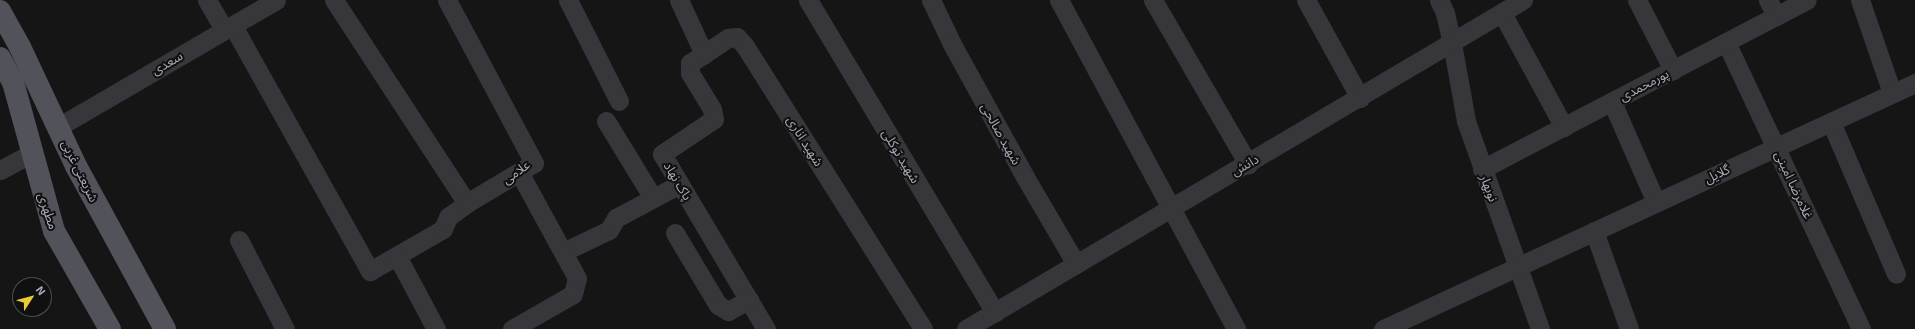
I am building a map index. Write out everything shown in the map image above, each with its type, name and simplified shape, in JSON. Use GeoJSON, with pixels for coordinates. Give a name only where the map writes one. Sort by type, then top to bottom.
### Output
{"type":"FeatureCollection","features":[{"type":"Feature","properties":{"kind":"main road","name":"شریعتی غربی"},"geometry":{"type":"LineString","coordinates":[[0,11],[123,256],[165,329]]}},
{"type":"Feature","properties":{"kind":"main road","name":"مطهری"},"geometry":{"type":"LineString","coordinates":[[0,58],[13,82],[54,231],[110,329]]}},
{"type":"Feature","properties":{"kind":"street"},"geometry":{"type":"LineString","coordinates":[[207,0],[228,28]]}},
{"type":"Feature","properties":{"kind":"street","name":"سعدی"},"geometry":{"type":"LineString","coordinates":[[58,127],[276,0]]}},
{"type":"Feature","properties":{"kind":"street"},"geometry":{"type":"LineString","coordinates":[[334,0],[467,203]]}},
{"type":"Feature","properties":{"kind":"street","name":"علامی"},"geometry":{"type":"LineString","coordinates":[[228,28],[370,271],[443,229],[448,217],[467,203],[534,163],[447,0]]}},
{"type":"Feature","properties":{"kind":"street"},"geometry":{"type":"LineString","coordinates":[[568,0],[619,101]]}},
{"type":"Feature","properties":{"kind":"street"},"geometry":{"type":"LineString","coordinates":[[679,0],[704,54]]}},
{"type":"Feature","properties":{"kind":"street","name":"شهید توکلی"},"geometry":{"type":"LineString","coordinates":[[808,0],[995,312]]}},
{"type":"Feature","properties":{"kind":"street","name":"شهید صالحی"},"geometry":{"type":"LineString","coordinates":[[931,0],[952,44],[1025,177],[1076,264]]}},
{"type":"Feature","properties":{"kind":"street"},"geometry":{"type":"LineString","coordinates":[[1059,0],[1170,210],[1236,329]]}},
{"type":"Feature","properties":{"kind":"street"},"geometry":{"type":"LineString","coordinates":[[1152,0],[1248,164]]}},
{"type":"Feature","properties":{"kind":"street"},"geometry":{"type":"LineString","coordinates":[[1306,0],[1360,98]]}},
{"type":"Feature","properties":{"kind":"street","name":"نوبهار"},"geometry":{"type":"LineString","coordinates":[[1439,0],[1445,13],[1452,43],[1466,121],[1482,169],[1519,266],[1540,329]]}},
{"type":"Feature","properties":{"kind":"street","name":"دانش"},"geometry":{"type":"LineString","coordinates":[[966,329],[1524,0]]}},
{"type":"Feature","properties":{"kind":"street"},"geometry":{"type":"LineString","coordinates":[[1637,0],[1673,70]]}},
{"type":"Feature","properties":{"kind":"street","name":"پورمحمدی"},"geometry":{"type":"LineString","coordinates":[[1482,169],[1726,42],[1772,8],[1807,0]]}},
{"type":"Feature","properties":{"kind":"street"},"geometry":{"type":"LineString","coordinates":[[1860,0],[1892,94]]}},
{"type":"Feature","properties":{"kind":"street"},"geometry":{"type":"LineString","coordinates":[[1502,13],[1564,127]]}},
{"type":"Feature","properties":{"kind":"street","name":"شهید اناری"},"geometry":{"type":"LineString","coordinates":[[704,54],[728,38],[737,37],[745,46],[923,329]]}},
{"type":"Feature","properties":{"kind":"street","name":"غلامرضا امینی"},"geometry":{"type":"LineString","coordinates":[[1726,42],[1860,329]]}},
{"type":"Feature","properties":{"kind":"street","name":"پاک نهاد"},"geometry":{"type":"LineString","coordinates":[[704,54],[690,63],[690,73],[712,109],[714,120],[662,154],[766,329]]}},
{"type":"Feature","properties":{"kind":"street","name":"گلایل"},"geometry":{"type":"LineString","coordinates":[[1383,329],[1915,83]]}},
{"type":"Feature","properties":{"kind":"street"},"geometry":{"type":"LineString","coordinates":[[1612,102],[1656,202]]}},
{"type":"Feature","properties":{"kind":"street"},"geometry":{"type":"LineString","coordinates":[[606,121],[653,198]]}},
{"type":"Feature","properties":{"kind":"street"},"geometry":{"type":"LineString","coordinates":[[1831,122],[1896,274]]}},
{"type":"Feature","properties":{"kind":"street"},"geometry":{"type":"LineString","coordinates":[[0,170],[32,153]]}},
{"type":"Feature","properties":{"kind":"street"},"geometry":{"type":"LineString","coordinates":[[512,329],[573,294],[577,278],[519,172]]}},
{"type":"Feature","properties":{"kind":"street"},"geometry":{"type":"LineString","coordinates":[[563,252],[609,230],[616,218],[680,184]]}},
{"type":"Feature","properties":{"kind":"street"},"geometry":{"type":"LineString","coordinates":[[1594,231],[1629,329]]}},
{"type":"Feature","properties":{"kind":"street"},"geometry":{"type":"LineString","coordinates":[[676,233],[718,305],[728,312],[749,300]]}},
{"type":"Feature","properties":{"kind":"street"},"geometry":{"type":"LineString","coordinates":[[239,240],[285,329]]}},
{"type":"Feature","properties":{"kind":"street"},"geometry":{"type":"LineString","coordinates":[[397,256],[436,329]]}}]}
